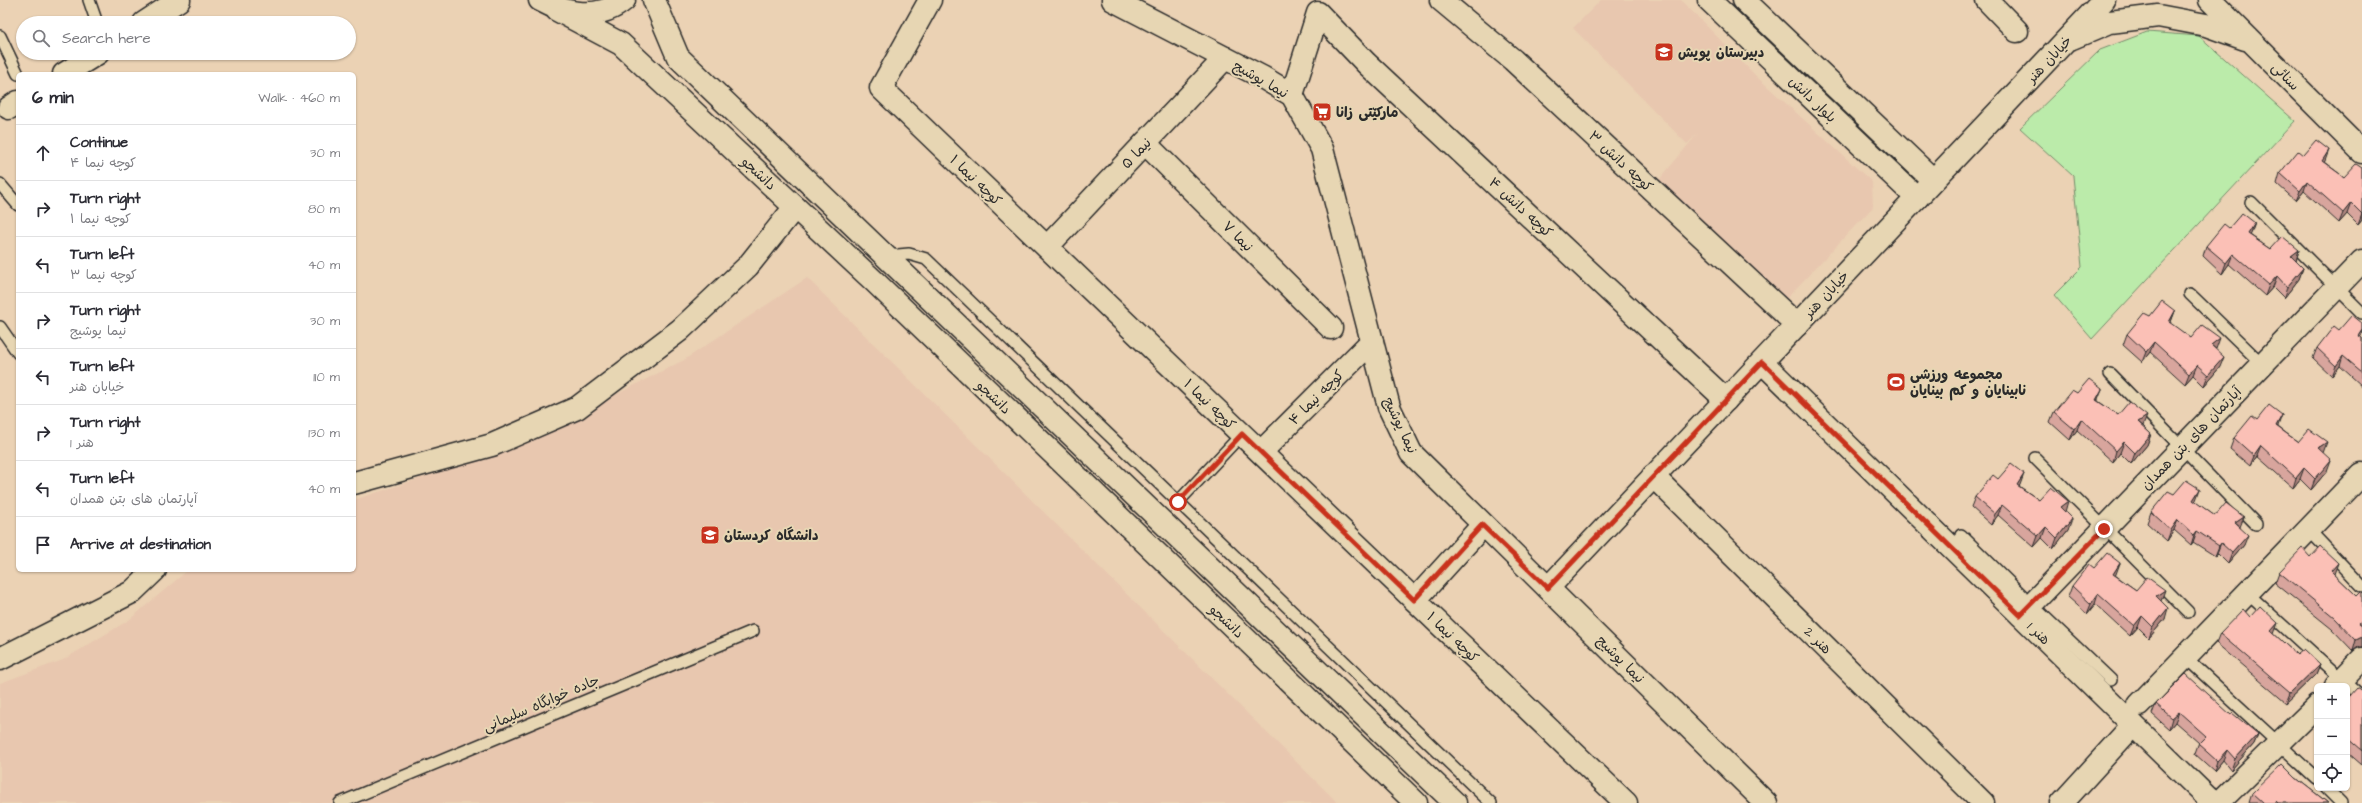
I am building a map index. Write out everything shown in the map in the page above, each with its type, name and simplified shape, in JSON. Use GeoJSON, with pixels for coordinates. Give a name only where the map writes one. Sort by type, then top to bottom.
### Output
{"type":"FeatureCollection","features":[{"type":"Feature","properties":{"kind":"street"},"geometry":{"type":"LineString","coordinates":[[155,16],[179,0]]}},
{"type":"Feature","properties":{"kind":"street"},"geometry":{"type":"LineString","coordinates":[[549,5],[579,14],[600,12],[624,0]]}},
{"type":"Feature","properties":{"kind":"street","name":"دانشجو"},"geometry":{"type":"LineString","coordinates":[[654,0],[655,8],[678,57],[1455,803]]}},
{"type":"Feature","properties":{"kind":"street","name":"کوچه نیما ۱"},"geometry":{"type":"LineString","coordinates":[[930,0],[881,88],[1626,803]]}},
{"type":"Feature","properties":{"kind":"street","name":"نیما یوشیج"},"geometry":{"type":"LineString","coordinates":[[1112,0],[1225,58],[1292,95],[1322,148],[1389,407],[1411,453],[1482,525],[1766,803]]}},
{"type":"Feature","properties":{"kind":"street","name":"کوچه دانش ۳"},"geometry":{"type":"LineString","coordinates":[[1441,0],[1513,60],[1796,325]]}},
{"type":"Feature","properties":{"kind":"street","name":"بلوار دانش"},"geometry":{"type":"LineString","coordinates":[[1709,0],[1917,198]]}},
{"type":"Feature","properties":{"kind":"street","name":"بلوار دانش"},"geometry":{"type":"LineString","coordinates":[[1744,0],[1933,180]]}},
{"type":"Feature","properties":{"kind":"street"},"geometry":{"type":"LineString","coordinates":[[1987,0],[2018,31]]}},
{"type":"Feature","properties":{"kind":"street","name":"خیابان هنر"},"geometry":{"type":"LineString","coordinates":[[1548,588],[2104,0]]}},
{"type":"Feature","properties":{"kind":"street","name":"سنائی"},"geometry":{"type":"LineString","coordinates":[[2210,0],[2253,41],[2281,72],[2362,152]]}},
{"type":"Feature","properties":{"kind":"street","name":"دانشجو"},"geometry":{"type":"LineString","coordinates":[[549,5],[621,44],[795,207],[1416,803]]}},
{"type":"Feature","properties":{"kind":"street","name":"کوچه دانش ۴"},"geometry":{"type":"LineString","coordinates":[[1292,95],[1318,13],[1366,63],[1726,400]]}},
{"type":"Feature","properties":{"kind":"street"},"geometry":{"type":"LineString","coordinates":[[2066,40],[2110,22],[2158,16],[2206,25],[2253,41]]}},
{"type":"Feature","properties":{"kind":"street","name":"نیما ۵"},"geometry":{"type":"LineString","coordinates":[[1046,247],[1225,58]]}},
{"type":"Feature","properties":{"kind":"street"},"geometry":{"type":"LineString","coordinates":[[67,72],[87,60]]}},
{"type":"Feature","properties":{"kind":"street","name":"نیما ۷"},"geometry":{"type":"LineString","coordinates":[[1145,143],[1331,328]]}},
{"type":"Feature","properties":{"kind":"street"},"geometry":{"type":"LineString","coordinates":[[356,482],[492,445],[578,408],[680,330],[748,266],[795,207]]}},
{"type":"Feature","properties":{"kind":"street","name":"آپارتمان های بتن همدان"},"geometry":{"type":"LineString","coordinates":[[2026,610],[2362,261]]}},
{"type":"Feature","properties":{"kind":"street","name":"کوچه نیما ۴"},"geometry":{"type":"LineString","coordinates":[[1261,452],[1372,341]]}},
{"type":"Feature","properties":{"kind":"street","name":"هنر 1"},"geometry":{"type":"LineString","coordinates":[[1762,362],[2136,715],[2213,803]]}},
{"type":"Feature","properties":{"kind":"street"},"geometry":{"type":"LineString","coordinates":[[2062,803],[2185,657],[2362,474]]}},
{"type":"Feature","properties":{"kind":"street","name":"هنر 2"},"geometry":{"type":"LineString","coordinates":[[1653,476],[1983,803]]}},
{"type":"Feature","properties":{"kind":"street"},"geometry":{"type":"LineString","coordinates":[[1414,600],[1482,525]]}},
{"type":"Feature","properties":{"kind":"street"},"geometry":{"type":"LineString","coordinates":[[0,659],[98,611],[132,592],[145,574]]}},
{"type":"Feature","properties":{"kind":"street"},"geometry":{"type":"LineString","coordinates":[[2339,683],[2362,660]]}},
{"type":"Feature","properties":{"kind":"street"},"geometry":{"type":"LineString","coordinates":[[2218,803],[2314,709]]}},
{"type":"Feature","properties":{"kind":"lane"},"geometry":{"type":"LineString","coordinates":[[89,0],[95,16]]}},
{"type":"Feature","properties":{"kind":"lane"},"geometry":{"type":"LineString","coordinates":[[0,36],[17,72]]}},
{"type":"Feature","properties":{"kind":"lane"},"geometry":{"type":"LineString","coordinates":[[0,184],[16,202]]}},
{"type":"Feature","properties":{"kind":"lane"},"geometry":{"type":"LineString","coordinates":[[2251,202],[2336,288],[2362,312]]}},
{"type":"Feature","properties":{"kind":"lane"},"geometry":{"type":"LineString","coordinates":[[887,256],[909,254],[926,259],[1491,803]]}},
{"type":"Feature","properties":{"kind":"lane"},"geometry":{"type":"LineString","coordinates":[[2190,294],[2262,364]]}},
{"type":"Feature","properties":{"kind":"lane"},"geometry":{"type":"LineString","coordinates":[[0,327],[16,350]]}},
{"type":"Feature","properties":{"kind":"lane"},"geometry":{"type":"LineString","coordinates":[[2110,374],[2181,449],[2256,524]]}},
{"type":"Feature","properties":{"kind":"lane"},"geometry":{"type":"LineString","coordinates":[[1178,502],[1242,434]]}},
{"type":"Feature","properties":{"kind":"lane"},"geometry":{"type":"LineString","coordinates":[[2035,458],[2188,612]]}},
{"type":"Feature","properties":{"kind":"lane"},"geometry":{"type":"LineString","coordinates":[[2309,530],[2362,586]]}},
{"type":"Feature","properties":{"kind":"lane"},"geometry":{"type":"LineString","coordinates":[[1961,535],[2026,610],[2111,680]]}},
{"type":"Feature","properties":{"kind":"lane"},"geometry":{"type":"LineString","coordinates":[[2247,593],[2339,683]]}},
{"type":"Feature","properties":{"kind":"lane","name":"جاده خوابگاه سلیمانی"},"geometry":{"type":"LineString","coordinates":[[340,803],[753,631]]}},
{"type":"Feature","properties":{"kind":"lane"},"geometry":{"type":"LineString","coordinates":[[2185,657],[2281,743],[2314,776]]}},
{"type":"Feature","properties":{"kind":"lane"},"geometry":{"type":"LineString","coordinates":[[2350,690],[2362,698]]}},
{"type":"Feature","properties":{"kind":"lane"},"geometry":{"type":"LineString","coordinates":[[2329,791],[2341,803]]}},
{"type":"Feature","properties":{"kind":"shaded area"},"geometry":{"type":"Polygon","coordinates":[[[1601,0],[1681,0],[1756,76],[1872,182],[1873,207],[1786,299],[1659,180],[1698,133],[1687,144],[1573,28],[1601,0]]]}},
{"type":"Feature","properties":{"kind":"shaded area","name":"دانشگاه کردستان"},"geometry":{"type":"Polygon","coordinates":[[[807,278],[1338,803],[0,803],[0,683],[63,660],[129,620],[186,572],[356,572],[356,499],[507,450],[684,360],[807,278]]]}},
{"type":"Feature","properties":{"kind":"green space"},"geometry":{"type":"Polygon","coordinates":[[[2147,32],[2199,36],[2295,121],[2092,339],[2054,295],[2082,267],[2073,176],[2020,128],[2100,50],[2147,32]]]}},
{"type":"Feature","properties":{"kind":"building"},"geometry":{"type":"Polygon","coordinates":[[[2316,140],[2329,150],[2322,161],[2344,177],[2356,164],[2362,168],[2362,214],[2351,203],[2343,213],[2307,181],[2300,191],[2280,173],[2298,151],[2303,155],[2316,140]]]}},
{"type":"Feature","properties":{"kind":"building"},"geometry":{"type":"Polygon","coordinates":[[[2242,213],[2255,223],[2248,234],[2270,249],[2282,236],[2299,250],[2291,256],[2303,268],[2287,287],[2277,276],[2269,285],[2233,254],[2226,263],[2206,246],[2224,224],[2229,228],[2242,213]]]}},
{"type":"Feature","properties":{"kind":"building"},"geometry":{"type":"Polygon","coordinates":[[[2162,301],[2175,311],[2169,322],[2191,338],[2202,325],[2220,338],[2211,345],[2224,357],[2208,375],[2197,365],[2189,374],[2154,342],[2146,352],[2127,334],[2144,313],[2150,316],[2162,301]]]}},
{"type":"Feature","properties":{"kind":"building"},"geometry":{"type":"Polygon","coordinates":[[[2352,315],[2362,323],[2362,330],[2358,336],[2362,338],[2362,372],[2343,356],[2336,366],[2317,348],[2334,326],[2339,330],[2352,315]]]}},
{"type":"Feature","properties":{"kind":"building"},"geometry":{"type":"Polygon","coordinates":[[[2089,379],[2102,389],[2096,400],[2118,415],[2129,402],[2147,416],[2138,422],[2151,434],[2135,453],[2124,442],[2116,451],[2081,419],[2074,429],[2054,412],[2072,390],[2077,393],[2089,379]]]}},
{"type":"Feature","properties":{"kind":"building"},"geometry":{"type":"Polygon","coordinates":[[[2269,405],[2282,415],[2276,426],[2298,442],[2309,429],[2327,442],[2318,448],[2331,460],[2315,479],[2304,468],[2296,478],[2261,446],[2254,456],[2234,438],[2252,416],[2257,420],[2269,405]]]}},
{"type":"Feature","properties":{"kind":"building"},"geometry":{"type":"Polygon","coordinates":[[[2011,464],[2024,474],[2017,485],[2039,500],[2051,487],[2068,501],[2060,507],[2072,519],[2057,538],[2046,527],[2038,536],[2002,505],[1995,514],[1975,497],[1993,475],[1998,479],[2011,464]]]}},
{"type":"Feature","properties":{"kind":"building"},"geometry":{"type":"Polygon","coordinates":[[[2186,480],[2200,489],[2193,500],[2215,516],[2226,503],[2244,517],[2235,523],[2248,535],[2232,553],[2221,543],[2219,546],[2197,531],[2194,535],[2178,520],[2171,530],[2151,512],[2168,491],[2174,494],[2186,480]]]}},
{"type":"Feature","properties":{"kind":"building"},"geometry":{"type":"Polygon","coordinates":[[[2320,546],[2338,563],[2331,571],[2357,596],[2362,591],[2362,621],[2359,624],[2362,626],[2362,637],[2356,640],[2335,618],[2279,572],[2302,548],[2310,557],[2320,546]]]}},
{"type":"Feature","properties":{"kind":"building"},"geometry":{"type":"Polygon","coordinates":[[[2107,553],[2120,563],[2113,574],[2136,590],[2147,577],[2165,590],[2156,596],[2168,608],[2153,627],[2142,616],[2134,626],[2098,594],[2091,604],[2072,586],[2089,564],[2094,568],[2107,553]]]}},
{"type":"Feature","properties":{"kind":"building"},"geometry":{"type":"Polygon","coordinates":[[[2260,606],[2278,623],[2271,631],[2297,655],[2304,649],[2320,664],[2290,693],[2220,633],[2243,609],[2250,617],[2260,606]]]}},
{"type":"Feature","properties":{"kind":"building"},"geometry":{"type":"Polygon","coordinates":[[[2186,674],[2231,715],[2232,713],[2258,734],[2235,759],[2227,750],[2217,761],[2198,744],[2206,736],[2179,712],[2172,718],[2156,704],[2186,674]]]}},
{"type":"Feature","properties":{"kind":"building"},"geometry":{"type":"Polygon","coordinates":[[[2356,688],[2362,692],[2362,751],[2350,741],[2350,695],[2356,688]]]}},
{"type":"Feature","properties":{"kind":"building"},"geometry":{"type":"Polygon","coordinates":[[[2282,764],[2296,778],[2328,803],[2277,803],[2275,801],[2273,803],[2263,803],[2252,793],[2282,764]]]}},
{"type":"Feature","properties":{"kind":"place","name":"دبیرستان پویش"},"geometry":{"type":"Point","coordinates":[1664,52]}},
{"type":"Feature","properties":{"kind":"place","name":"مارکێتی زانا"},"geometry":{"type":"Point","coordinates":[1322,112]}},
{"type":"Feature","properties":{"kind":"place","name":"مجموعه ورزشی نابینایان و کم بینایان"},"geometry":{"type":"Point","coordinates":[1896,382]}},
{"type":"Feature","properties":{"kind":"place","name":"دانشگاه کردستان"},"geometry":{"type":"Point","coordinates":[710,535]}},
{"type":"Feature","properties":{"kind":"route"},"geometry":{"type":"LineString","coordinates":[[1178,502],[1242,434],[1414,600],[1482,525],[1548,588],[1762,362],[2020,615],[2104,529]]}}]}
